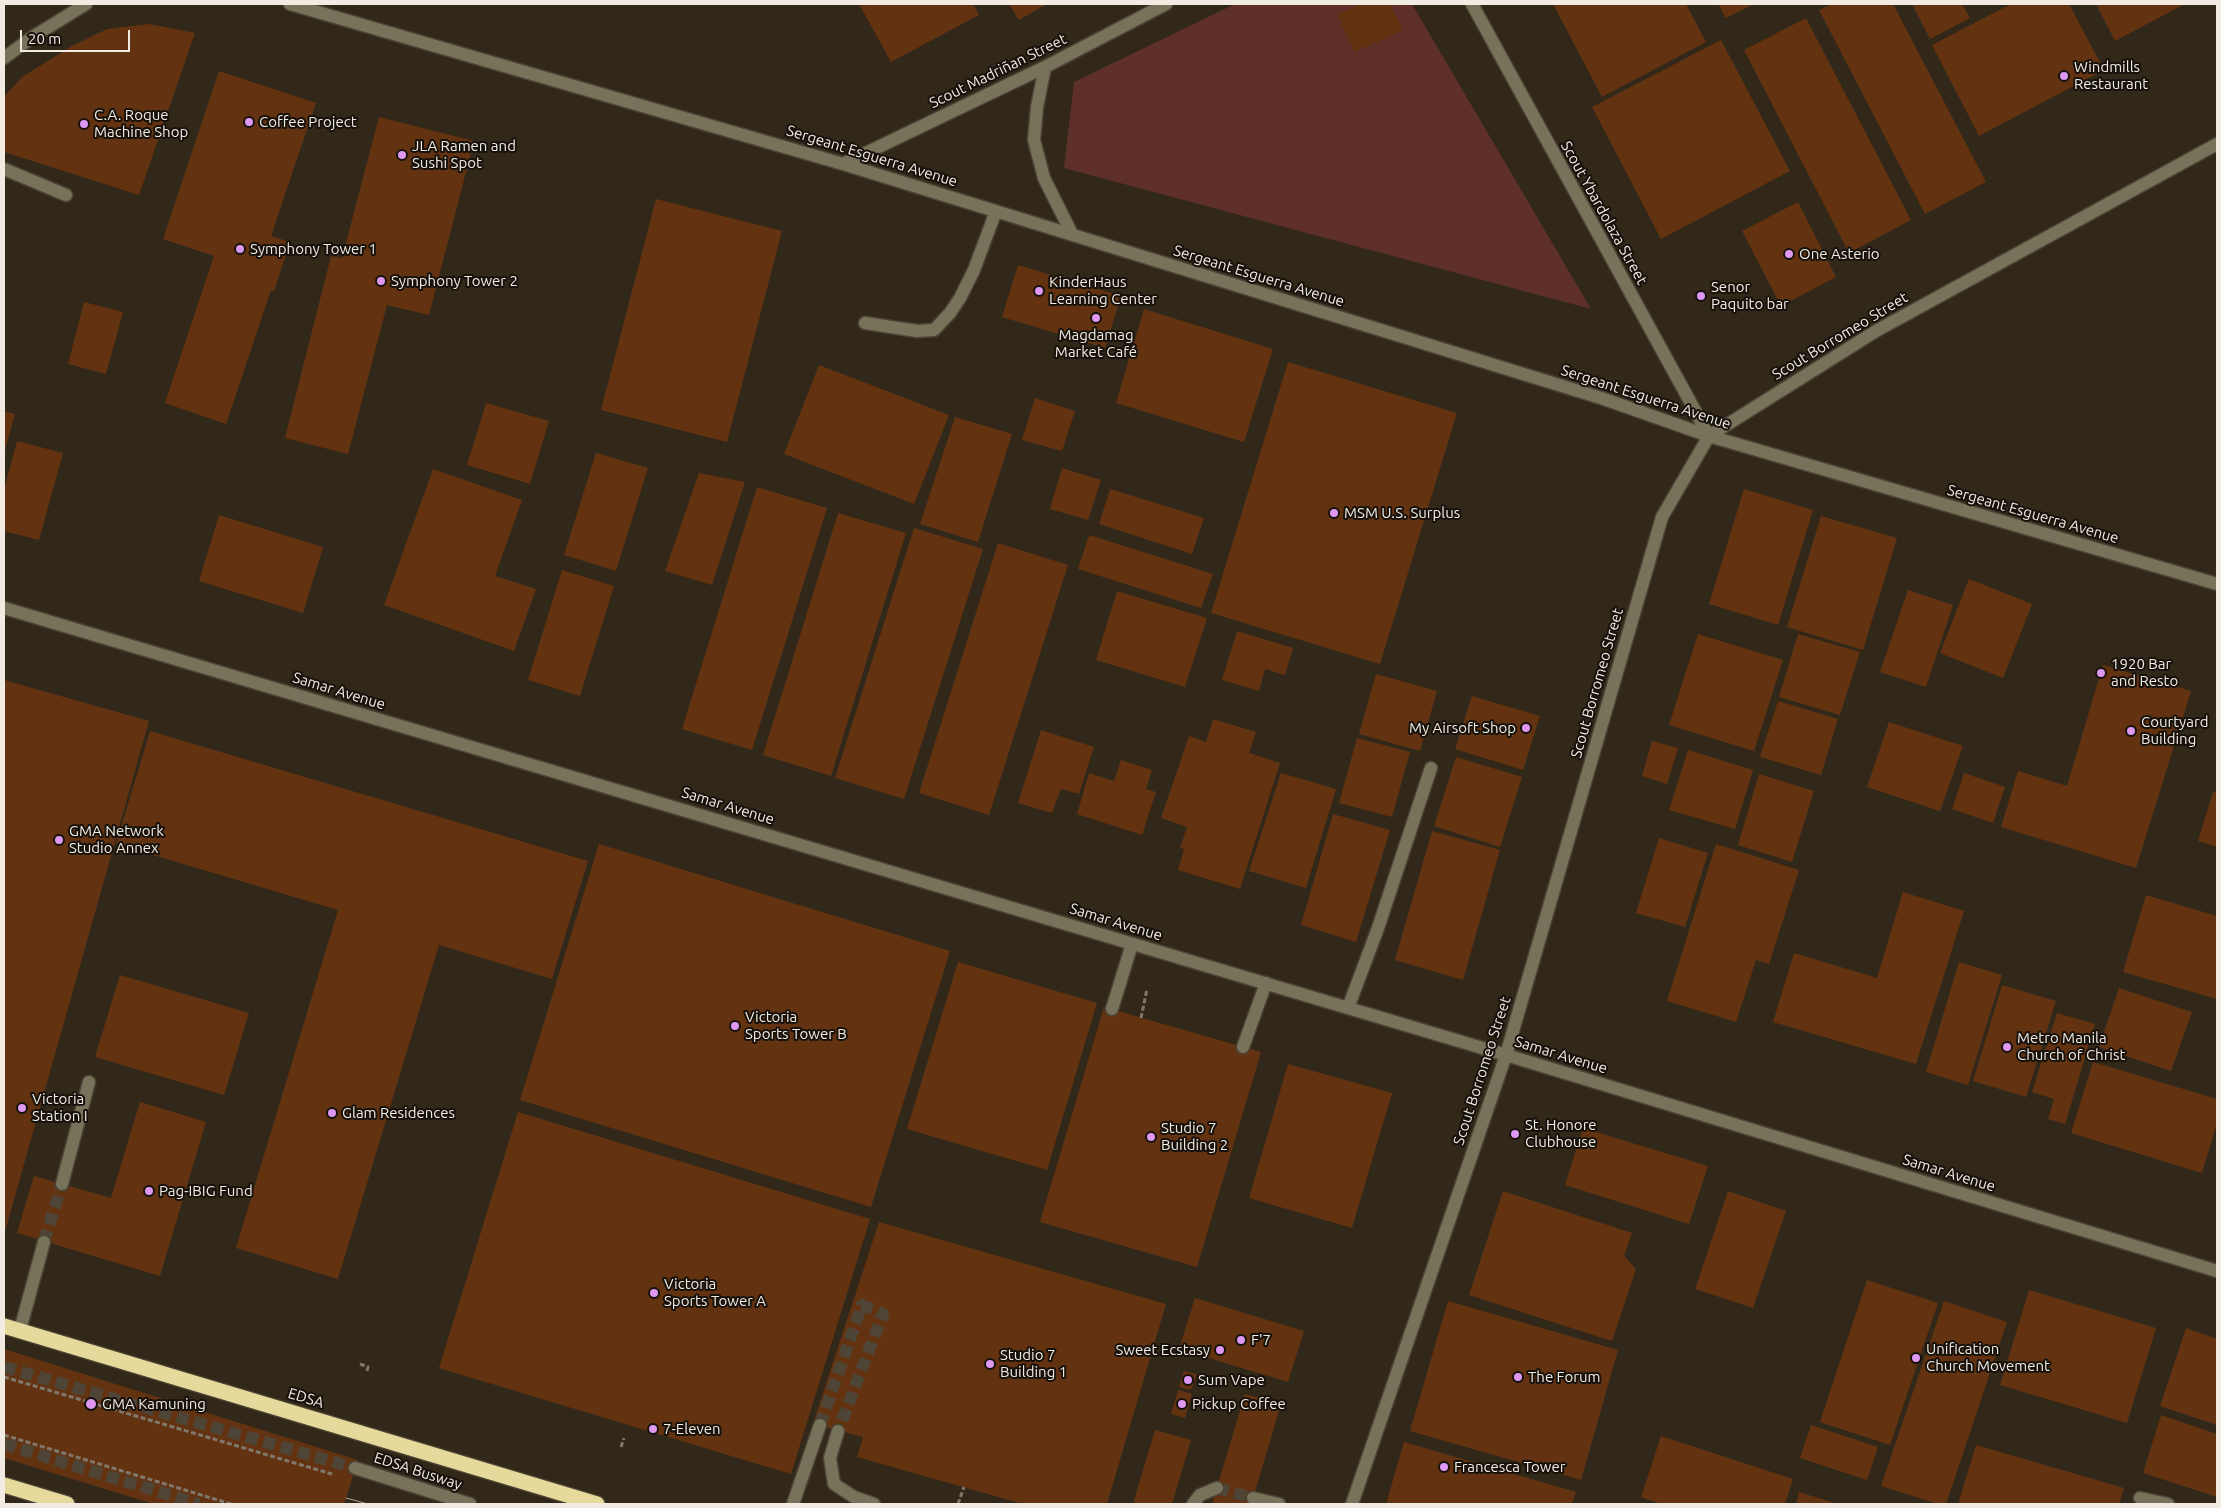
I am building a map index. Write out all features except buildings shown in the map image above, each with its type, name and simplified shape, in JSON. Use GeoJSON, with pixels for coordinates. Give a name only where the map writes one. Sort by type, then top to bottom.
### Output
{"type":"FeatureCollection","features":[{"type":"Feature","properties":{"kind":"highway","name":"EDSA"},"geometry":{"type":"LineString","coordinates":[[4,1326],[597,1504]]}},
{"type":"Feature","properties":{"kind":"highway"},"geometry":{"type":"LineString","coordinates":[[4,1485],[67,1504]]}},
{"type":"Feature","properties":{"kind":"street"},"geometry":{"type":"LineString","coordinates":[[4,58],[31,38],[86,4]]}},
{"type":"Feature","properties":{"kind":"street","name":"Sergeant Esguerra Avenue"},"geometry":{"type":"LineString","coordinates":[[290,4],[844,164],[1601,398],[1709,436],[2217,584]]}},
{"type":"Feature","properties":{"kind":"street","name":"Scout Madriñan Street"},"geometry":{"type":"LineString","coordinates":[[844,164],[1046,67],[1166,4]]}},
{"type":"Feature","properties":{"kind":"street","name":"Scout Ybardolaza Street"},"geometry":{"type":"LineString","coordinates":[[1472,4],[1709,436]]}},
{"type":"Feature","properties":{"kind":"street"},"geometry":{"type":"LineString","coordinates":[[1046,67],[1037,107],[1034,140],[1044,178],[1072,234]]}},
{"type":"Feature","properties":{"kind":"street","name":"Scout Borromeo Street"},"geometry":{"type":"LineString","coordinates":[[1352,1504],[1506,1055],[1662,517],[1709,436],[1876,331],[2217,144]]}},
{"type":"Feature","properties":{"kind":"street"},"geometry":{"type":"LineString","coordinates":[[4,169],[66,195]]}},
{"type":"Feature","properties":{"kind":"street"},"geometry":{"type":"LineString","coordinates":[[864,323],[918,331],[934,330],[950,313],[960,298],[974,270],[996,211]]}},
{"type":"Feature","properties":{"kind":"street","name":"Samar Avenue"},"geometry":{"type":"LineString","coordinates":[[4,608],[1506,1055],[2217,1272]]}},
{"type":"Feature","properties":{"kind":"street"},"geometry":{"type":"LineString","coordinates":[[1348,1008],[1378,928],[1431,768]]}},
{"type":"Feature","properties":{"kind":"street"},"geometry":{"type":"LineString","coordinates":[[1112,1009],[1132,944]]}},
{"type":"Feature","properties":{"kind":"street"},"geometry":{"type":"LineString","coordinates":[[1242,1047],[1266,983]]}},
{"type":"Feature","properties":{"kind":"street"},"geometry":{"type":"LineString","coordinates":[[62,1184],[89,1082]]}},
{"type":"Feature","properties":{"kind":"street"},"geometry":{"type":"LineString","coordinates":[[20,1330],[44,1242]]}},
{"type":"Feature","properties":{"kind":"street"},"geometry":{"type":"LineString","coordinates":[[793,1504],[820,1426]]}},
{"type":"Feature","properties":{"kind":"street"},"geometry":{"type":"LineString","coordinates":[[838,1431],[830,1458],[834,1484],[854,1497],[874,1504]]}},
{"type":"Feature","properties":{"kind":"street","name":"EDSA Busway"},"geometry":{"type":"LineString","coordinates":[[355,1468],[470,1504]]}},
{"type":"Feature","properties":{"kind":"street"},"geometry":{"type":"LineString","coordinates":[[1193,1504],[1200,1495],[1217,1488]]}},
{"type":"Feature","properties":{"kind":"street"},"geometry":{"type":"LineString","coordinates":[[1253,1498],[1278,1504]]}},
{"type":"Feature","properties":{"kind":"street"},"geometry":{"type":"LineString","coordinates":[[2140,1498],[2168,1504]]}},
{"type":"Feature","properties":{"kind":"path"},"geometry":{"type":"LineString","coordinates":[[360,1364],[368,1367],[367,1371]]}},
{"type":"Feature","properties":{"kind":"path"},"geometry":{"type":"LineString","coordinates":[[4,1377],[333,1475]]}},
{"type":"Feature","properties":{"kind":"path"},"geometry":{"type":"LineString","coordinates":[[4,1435],[231,1504]]}},
{"type":"Feature","properties":{"kind":"path"},"geometry":{"type":"LineString","coordinates":[[622,1447],[624,1438]]}},
{"type":"Feature","properties":{"kind":"path"},"geometry":{"type":"LineString","coordinates":[[958,1504],[964,1487]]}},
{"type":"Feature","properties":{"kind":"shaded area"},"geometry":{"type":"Polygon","coordinates":[[[1235,4],[1412,4],[1591,309],[1064,168],[1074,82],[1235,4]]]}},
{"type":"Feature","properties":{"kind":"tunnel"},"geometry":{"type":"LineString","coordinates":[[44,1242],[62,1184]]}},
{"type":"Feature","properties":{"kind":"tunnel"},"geometry":{"type":"LineString","coordinates":[[820,1425],[862,1305],[883,1314],[838,1431]]}},
{"type":"Feature","properties":{"kind":"tunnel"},"geometry":{"type":"LineString","coordinates":[[4,1367],[355,1468]]}},
{"type":"Feature","properties":{"kind":"tunnel"},"geometry":{"type":"LineString","coordinates":[[4,1444],[199,1504]]}},
{"type":"Feature","properties":{"kind":"tunnel"},"geometry":{"type":"LineString","coordinates":[[1217,1488],[1253,1498]]}},
{"type":"Feature","properties":{"kind":"tram line"},"geometry":{"type":"LineString","coordinates":[[346,1498],[368,1504]]}},
{"type":"Feature","properties":{"kind":"place","name":"Windmills Restaurant"},"geometry":{"type":"Point","coordinates":[2064,76]}},
{"type":"Feature","properties":{"kind":"place","name":"Coffee Project"},"geometry":{"type":"Point","coordinates":[249,122]}},
{"type":"Feature","properties":{"kind":"place","name":"C.A. Roque Machine Shop"},"geometry":{"type":"Point","coordinates":[84,124]}},
{"type":"Feature","properties":{"kind":"place","name":"JLA Ramen and Sushi Spot"},"geometry":{"type":"Point","coordinates":[402,155]}},
{"type":"Feature","properties":{"kind":"place","name":"Symphony Tower 1"},"geometry":{"type":"Point","coordinates":[240,249]}},
{"type":"Feature","properties":{"kind":"place","name":"One Asterio"},"geometry":{"type":"Point","coordinates":[1789,254]}},
{"type":"Feature","properties":{"kind":"place","name":"Symphony Tower 2"},"geometry":{"type":"Point","coordinates":[381,281]}},
{"type":"Feature","properties":{"kind":"place","name":"KinderHaus Learning Center"},"geometry":{"type":"Point","coordinates":[1039,291]}},
{"type":"Feature","properties":{"kind":"place","name":"Senor Paquito bar"},"geometry":{"type":"Point","coordinates":[1701,296]}},
{"type":"Feature","properties":{"kind":"place","name":"Magdamag Market Café"},"geometry":{"type":"Point","coordinates":[1096,318]}},
{"type":"Feature","properties":{"kind":"place","name":"MSM U.S. Surplus"},"geometry":{"type":"Point","coordinates":[1334,513]}},
{"type":"Feature","properties":{"kind":"place","name":"1920 Bar and Resto"},"geometry":{"type":"Point","coordinates":[2101,673]}},
{"type":"Feature","properties":{"kind":"place","name":"My Airsoft Shop"},"geometry":{"type":"Point","coordinates":[1526,728]}},
{"type":"Feature","properties":{"kind":"place","name":"Courtyard Building"},"geometry":{"type":"Point","coordinates":[2131,731]}},
{"type":"Feature","properties":{"kind":"place","name":"GMA Network Studio Annex"},"geometry":{"type":"Point","coordinates":[59,840]}},
{"type":"Feature","properties":{"kind":"place","name":"Victoria Sports Tower B"},"geometry":{"type":"Point","coordinates":[735,1026]}},
{"type":"Feature","properties":{"kind":"place","name":"Metro Manila Church of Christ"},"geometry":{"type":"Point","coordinates":[2007,1047]}},
{"type":"Feature","properties":{"kind":"place","name":"Victoria Station I"},"geometry":{"type":"Point","coordinates":[22,1108]}},
{"type":"Feature","properties":{"kind":"place","name":"Glam Residences"},"geometry":{"type":"Point","coordinates":[332,1113]}},
{"type":"Feature","properties":{"kind":"place","name":"St. Honore Clubhouse"},"geometry":{"type":"Point","coordinates":[1515,1134]}},
{"type":"Feature","properties":{"kind":"place","name":"Studio 7 Building 2"},"geometry":{"type":"Point","coordinates":[1151,1137]}},
{"type":"Feature","properties":{"kind":"place","name":"Pag-IBIG Fund"},"geometry":{"type":"Point","coordinates":[149,1191]}},
{"type":"Feature","properties":{"kind":"place","name":"Victoria Sports Tower A"},"geometry":{"type":"Point","coordinates":[654,1293]}},
{"type":"Feature","properties":{"kind":"place","name":"F'7"},"geometry":{"type":"Point","coordinates":[1241,1340]}},
{"type":"Feature","properties":{"kind":"place","name":"Sweet Ecstasy"},"geometry":{"type":"Point","coordinates":[1220,1350]}},
{"type":"Feature","properties":{"kind":"place","name":"Unification Church Movement"},"geometry":{"type":"Point","coordinates":[1916,1358]}},
{"type":"Feature","properties":{"kind":"place","name":"Studio 7 Building 1"},"geometry":{"type":"Point","coordinates":[990,1364]}},
{"type":"Feature","properties":{"kind":"place","name":"The Forum"},"geometry":{"type":"Point","coordinates":[1518,1377]}},
{"type":"Feature","properties":{"kind":"place","name":"Sum Vape"},"geometry":{"type":"Point","coordinates":[1188,1380]}},
{"type":"Feature","properties":{"kind":"place","name":"GMA Kamuning"},"geometry":{"type":"Point","coordinates":[91,1404]}},
{"type":"Feature","properties":{"kind":"place","name":"Pickup Coffee"},"geometry":{"type":"Point","coordinates":[1182,1404]}},
{"type":"Feature","properties":{"kind":"place","name":"7-Eleven"},"geometry":{"type":"Point","coordinates":[653,1429]}},
{"type":"Feature","properties":{"kind":"place","name":"Francesca Tower"},"geometry":{"type":"Point","coordinates":[1444,1467]}}]}
